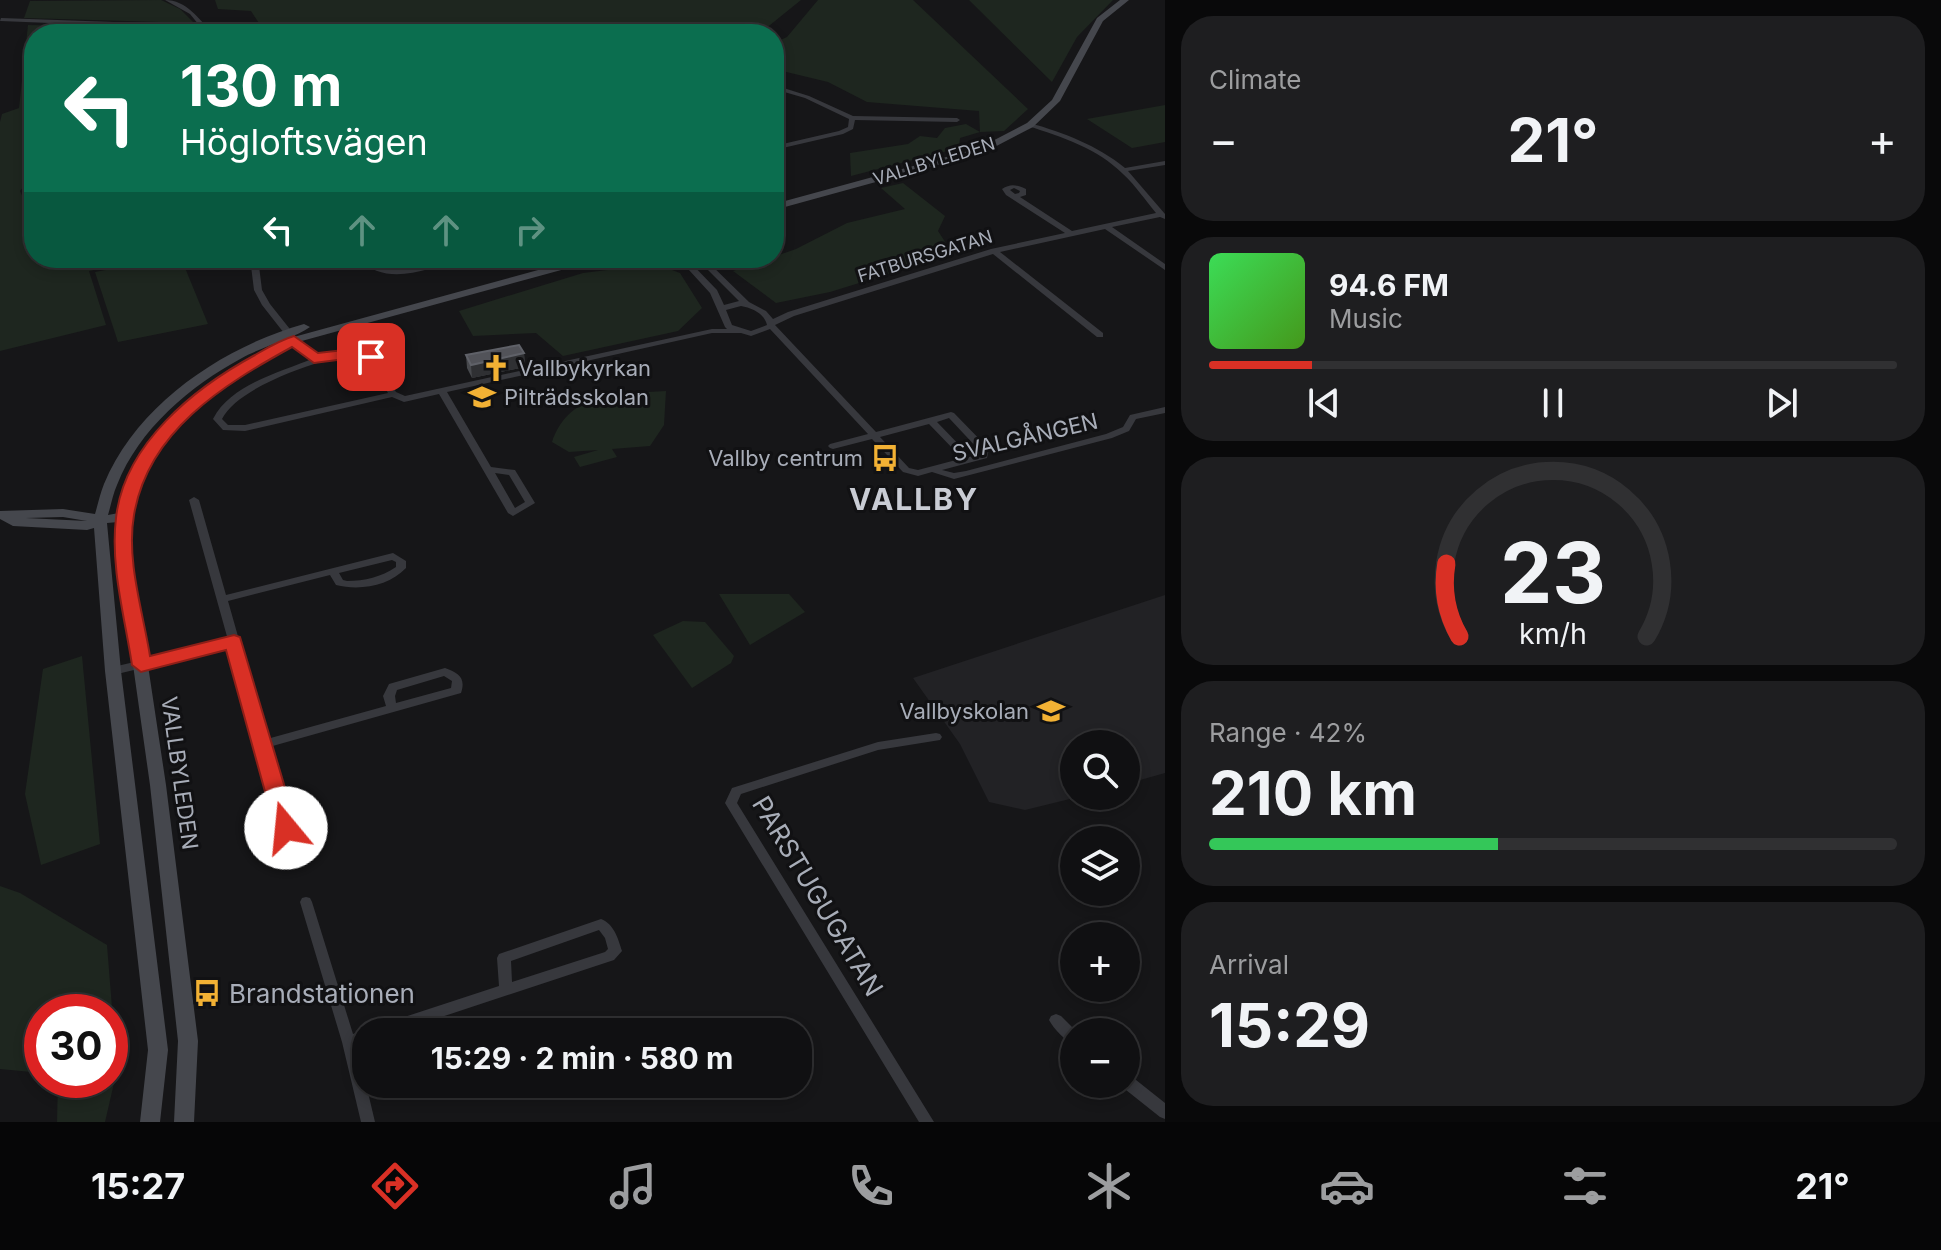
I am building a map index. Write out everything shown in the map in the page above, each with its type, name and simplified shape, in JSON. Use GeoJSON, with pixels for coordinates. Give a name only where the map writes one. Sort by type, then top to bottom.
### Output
{"type":"FeatureCollection","features":[{"type":"Feature","properties":{"kind":"main road","name":"VALLBYLEDEN"},"geometry":{"type":"LineString","coordinates":[[784,204],[982,150],[1030,125],[1056,101],[1100,20],[1125,0]]}},
{"type":"Feature","properties":{"kind":"main road","name":"VALLBYLEDEN"},"geometry":{"type":"LineString","coordinates":[[184,1122],[188,1041],[125,559],[125,517],[137,473],[170,426],[220,383],[291,336],[525,268]]}},
{"type":"Feature","properties":{"kind":"main road","name":"VALLBYLEDEN"},"geometry":{"type":"LineString","coordinates":[[150,1122],[158,1050],[113,671],[100,520],[123,458],[155,416],[215,370],[259,343],[555,268]]}},
{"type":"Feature","properties":{"kind":"main road"},"geometry":{"type":"LineString","coordinates":[[69,514],[106,497]]}},
{"type":"Feature","properties":{"kind":"main road"},"geometry":{"type":"LineString","coordinates":[[3,516],[18,512],[69,514],[100,520],[125,517]]}},
{"type":"Feature","properties":{"kind":"main road"},"geometry":{"type":"LineString","coordinates":[[3,516],[13,522],[87,526],[100,520]]}},
{"type":"Feature","properties":{"kind":"street"},"geometry":{"type":"LineString","coordinates":[[168,0],[192,13],[201,24]]}},
{"type":"Feature","properties":{"kind":"street"},"geometry":{"type":"LineString","coordinates":[[1,20],[116,24]]}},
{"type":"Feature","properties":{"kind":"street"},"geometry":{"type":"LineString","coordinates":[[784,90],[852,118],[957,120]]}},
{"type":"Feature","properties":{"kind":"street"},"geometry":{"type":"LineString","coordinates":[[784,146],[841,133],[854,124],[852,118]]}},
{"type":"Feature","properties":{"kind":"street"},"geometry":{"type":"LineString","coordinates":[[1030,125],[1094,149],[1124,170],[1163,216]]}},
{"type":"Feature","properties":{"kind":"street"},"geometry":{"type":"LineString","coordinates":[[1124,170],[1165,163]]}},
{"type":"Feature","properties":{"kind":"street"},"geometry":{"type":"LineString","coordinates":[[1016,196],[1071,234]]}},
{"type":"Feature","properties":{"kind":"street","name":"FATBURSGATAN"},"geometry":{"type":"LineString","coordinates":[[751,334],[765,331],[771,324],[791,314],[994,251],[1163,216]]}},
{"type":"Feature","properties":{"kind":"street"},"geometry":{"type":"LineString","coordinates":[[1106,226],[1165,268]]}},
{"type":"Feature","properties":{"kind":"street"},"geometry":{"type":"LineString","coordinates":[[994,251],[1100,335]]}},
{"type":"Feature","properties":{"kind":"street"},"geometry":{"type":"LineString","coordinates":[[255,268],[258,290],[276,319],[291,336],[320,359]]}},
{"type":"Feature","properties":{"kind":"street"},"geometry":{"type":"LineString","coordinates":[[372,268],[391,274],[415,268]]}},
{"type":"Feature","properties":{"kind":"street"},"geometry":{"type":"LineString","coordinates":[[692,268],[710,287],[729,327],[738,332]]}},
{"type":"Feature","properties":{"kind":"street","name":"SVALGÅNGEN"},"geometry":{"type":"LineString","coordinates":[[711,268],[771,324],[788,346],[906,470],[918,473],[932,469],[954,476],[966,474],[1127,432],[1133,417],[1165,410]]}},
{"type":"Feature","properties":{"kind":"street"},"geometry":{"type":"LineString","coordinates":[[712,331],[722,313],[749,304]]}},
{"type":"Feature","properties":{"kind":"street","name":"FATBURSGATAN"},"geometry":{"type":"LineString","coordinates":[[749,304],[791,314]]}},
{"type":"Feature","properties":{"kind":"street"},"geometry":{"type":"LineString","coordinates":[[393,394],[371,357],[353,353],[320,359],[267,381],[223,404],[217,419],[226,428],[245,428],[393,394],[411,400],[712,331],[751,334],[788,346]]}},
{"type":"Feature","properties":{"kind":"street"},"geometry":{"type":"LineString","coordinates":[[443,393],[513,513],[530,503],[512,472],[488,470]]}},
{"type":"Feature","properties":{"kind":"street"},"geometry":{"type":"LineString","coordinates":[[833,446],[951,415],[984,449],[984,456],[932,469]]}},
{"type":"Feature","properties":{"kind":"street"},"geometry":{"type":"LineString","coordinates":[[931,421],[963,454],[960,463]]}},
{"type":"Feature","properties":{"kind":"street"},"geometry":{"type":"LineString","coordinates":[[194,500],[286,828]]}},
{"type":"Feature","properties":{"kind":"street"},"geometry":{"type":"LineString","coordinates":[[223,599],[332,571],[393,556],[401,561],[401,568],[396,573],[356,585],[340,583],[332,571]]}},
{"type":"Feature","properties":{"kind":"street"},"geometry":{"type":"LineString","coordinates":[[113,671],[234,642]]}},
{"type":"Feature","properties":{"kind":"street"},"geometry":{"type":"LineString","coordinates":[[262,745],[457,690],[457,679],[445,672],[393,687],[389,696],[392,708]]}},
{"type":"Feature","properties":{"kind":"street","name":"PARSTUGUGATAN"},"geometry":{"type":"LineString","coordinates":[[927,1122],[731,803],[736,791],[750,786],[878,746],[936,737]]}},
{"type":"Feature","properties":{"kind":"street"},"geometry":{"type":"LineString","coordinates":[[306,902],[349,1042],[368,1122]]}},
{"type":"Feature","properties":{"kind":"street"},"geometry":{"type":"LineString","coordinates":[[418,1018],[609,956],[615,951],[611,936],[601,924],[504,958],[506,988]]}},
{"type":"Feature","properties":{"kind":"street"},"geometry":{"type":"LineString","coordinates":[[1056,1020],[1060,1024]]}},
{"type":"Feature","properties":{"kind":"street"},"geometry":{"type":"LineString","coordinates":[[1140,1092],[1165,1112]]}},
{"type":"Feature","properties":{"kind":"shaded area"},"geometry":{"type":"Polygon","coordinates":[[[161,0],[180,9],[194,23],[24,18],[30,1],[161,0]]]}},
{"type":"Feature","properties":{"kind":"shaded area"},"geometry":{"type":"Polygon","coordinates":[[[215,0],[801,0],[771,24],[259,24],[251,11],[218,9],[215,0]]]}},
{"type":"Feature","properties":{"kind":"shaded area"},"geometry":{"type":"Polygon","coordinates":[[[818,0],[913,0],[1028,109],[1004,131],[980,132],[979,111],[867,102],[828,82],[784,71],[784,38],[818,0]]]}},
{"type":"Feature","properties":{"kind":"shaded area"},"geometry":{"type":"Polygon","coordinates":[[[969,0],[1113,0],[1077,37],[1052,82],[969,0]]]}},
{"type":"Feature","properties":{"kind":"shaded area"},"geometry":{"type":"Polygon","coordinates":[[[24,62],[24,186],[20,191],[24,200],[24,268],[104,268],[89,271],[106,325],[0,351],[0,122],[2,114],[19,108],[24,62]]]}},
{"type":"Feature","properties":{"kind":"shaded area"},"geometry":{"type":"Polygon","coordinates":[[[1165,105],[1165,142],[1132,148],[1087,119],[1165,105]]]}},
{"type":"Feature","properties":{"kind":"shaded area"},"geometry":{"type":"Polygon","coordinates":[[[966,124],[980,132],[960,138],[959,148],[851,176],[850,153],[908,144],[920,136],[937,138],[945,128],[966,124]]]}},
{"type":"Feature","properties":{"kind":"shaded area"},"geometry":{"type":"Polygon","coordinates":[[[903,183],[945,216],[938,231],[953,254],[830,292],[776,303],[733,271],[742,268],[784,268],[784,253],[847,223],[905,209],[881,188],[903,183]]]}},
{"type":"Feature","properties":{"kind":"shaded area"},"geometry":{"type":"Polygon","coordinates":[[[116,268],[185,268],[208,324],[118,342],[95,272],[116,268]]]}},
{"type":"Feature","properties":{"kind":"shaded area"},"geometry":{"type":"Polygon","coordinates":[[[624,268],[667,268],[680,273],[702,308],[678,331],[563,356],[536,333],[473,336],[459,311],[583,273],[624,268]]]}},
{"type":"Feature","properties":{"kind":"shaded area"},"geometry":{"type":"Polygon","coordinates":[[[666,391],[664,425],[650,446],[612,449],[617,457],[580,467],[574,457],[598,450],[569,452],[552,442],[560,425],[584,404],[614,395],[666,391]]]}},
{"type":"Feature","properties":{"kind":"shaded area"},"geometry":{"type":"Polygon","coordinates":[[[719,594],[789,594],[805,612],[750,645],[719,594]]]}},
{"type":"Feature","properties":{"kind":"shaded area","name":"Vallbyskolan"},"geometry":{"type":"Polygon","coordinates":[[[1165,595],[1165,773],[1140,780],[1140,730],[1060,730],[1060,801],[1025,810],[989,802],[960,744],[913,678],[1165,595]]]}},
{"type":"Feature","properties":{"kind":"shaded area"},"geometry":{"type":"Polygon","coordinates":[[[683,621],[705,622],[734,656],[731,663],[692,688],[653,635],[683,621]]]}},
{"type":"Feature","properties":{"kind":"shaded area"},"geometry":{"type":"Polygon","coordinates":[[[82,656],[100,844],[41,865],[25,794],[43,669],[82,656]]]}},
{"type":"Feature","properties":{"kind":"shaded area"},"geometry":{"type":"Polygon","coordinates":[[[0,886],[20,893],[107,945],[111,994],[24,994],[24,1071],[0,1069],[0,886]]]}},
{"type":"Feature","properties":{"kind":"shaded area"},"geometry":{"type":"Polygon","coordinates":[[[58,1098],[111,1098],[105,1122],[57,1122],[58,1098]]]}},
{"type":"Feature","properties":{"kind":"building"},"geometry":{"type":"Polygon","coordinates":[[[519,345],[524,353],[471,365],[466,355],[519,345]]]}},
{"type":"Feature","properties":{"kind":"place","name":"Vallbykyrkan"},"geometry":{"type":"Point","coordinates":[496,368]}},
{"type":"Feature","properties":{"kind":"place","name":"Pilträdsskolan"},"geometry":{"type":"Point","coordinates":[482,397]}},
{"type":"Feature","properties":{"kind":"place","name":"Vallby centrum"},"geometry":{"type":"Point","coordinates":[885,458]}},
{"type":"Feature","properties":{"kind":"place","name":"Vallbyskolan"},"geometry":{"type":"Point","coordinates":[1051,711]}},
{"type":"Feature","properties":{"kind":"place","name":"Brandstationen"},"geometry":{"type":"Point","coordinates":[207,993]}},
{"type":"Feature","properties":{"kind":"district","name":"VALLBY"},"geometry":{"type":"Point","coordinates":[914,499]}},
{"type":"Feature","properties":{"kind":"route"},"geometry":{"type":"LineString","coordinates":[[286,828],[234,642],[141,665],[125,559],[125,517],[137,473],[170,426],[199,398],[238,371],[294,340],[314,358],[353,353],[371,357]]}}]}
